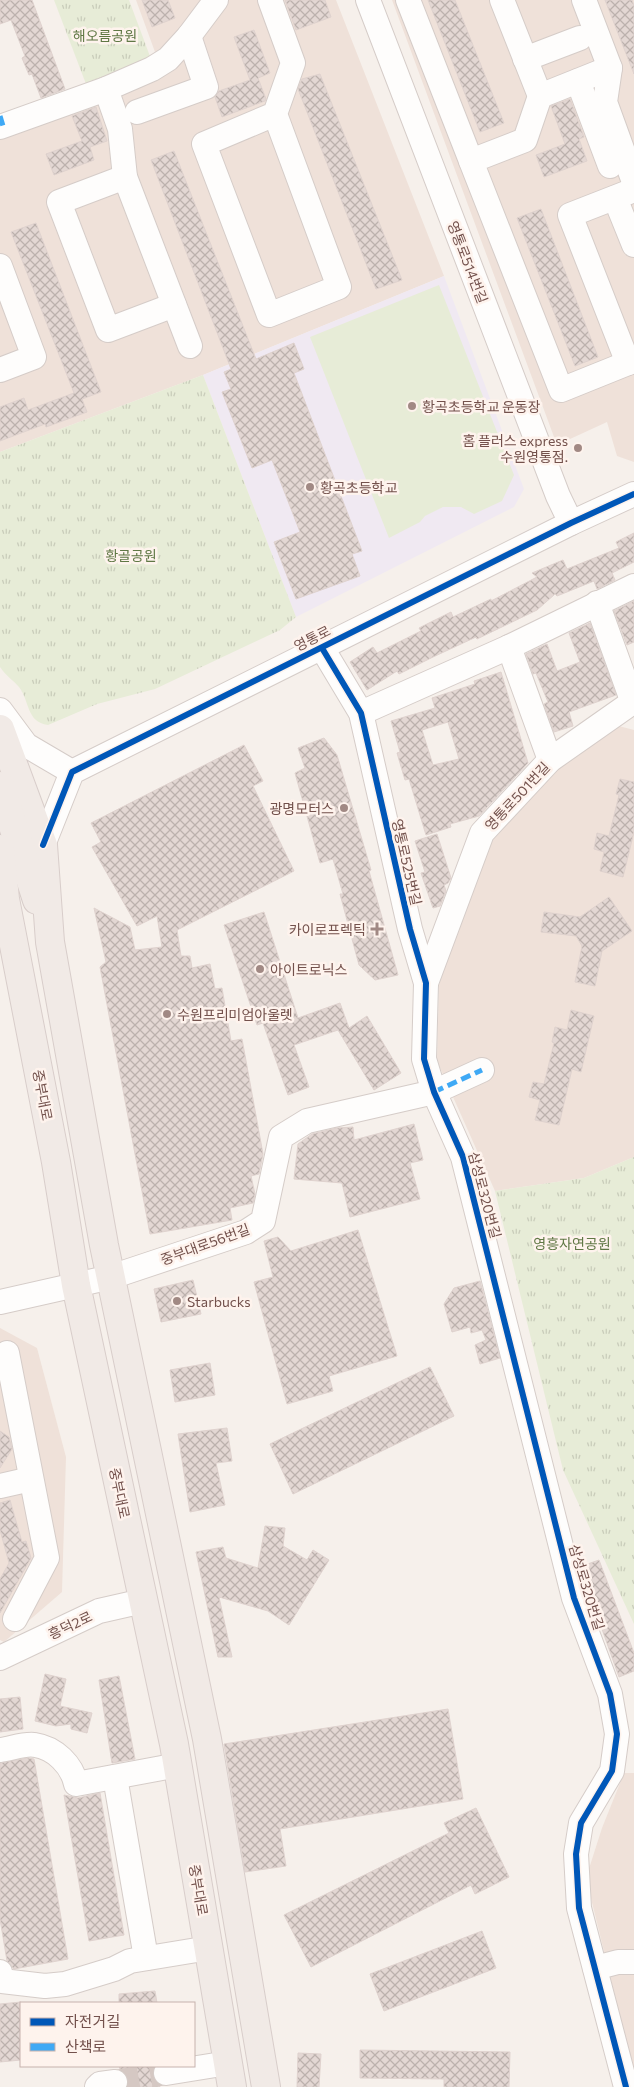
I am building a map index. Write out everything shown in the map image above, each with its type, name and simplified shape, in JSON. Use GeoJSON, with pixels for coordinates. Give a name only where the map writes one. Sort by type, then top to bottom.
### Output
{"type":"FeatureCollection","features":[{"type":"Feature","properties":{"kind":"main road"},"geometry":{"type":"LineString","coordinates":[[0,729],[43,845],[50,942],[88,1156],[111,1277],[207,1739],[266,2087]]}},
{"type":"Feature","properties":{"kind":"main road"},"geometry":{"type":"LineString","coordinates":[[0,786],[50,942]]}},
{"type":"Feature","properties":{"kind":"main road","name":"중부대로"},"geometry":{"type":"LineString","coordinates":[[0,849],[2,894],[56,1162],[76,1285],[178,1765],[230,2075]]}},
{"type":"Feature","properties":{"kind":"main road"},"geometry":{"type":"LineString","coordinates":[[56,1162],[88,1156]]}},
{"type":"Feature","properties":{"kind":"main road"},"geometry":{"type":"LineString","coordinates":[[93,1362],[128,1355]]}},
{"type":"Feature","properties":{"kind":"street"},"geometry":{"type":"LineString","coordinates":[[0,127],[106,89],[152,70],[168,58],[189,36],[216,0]]}},
{"type":"Feature","properties":{"kind":"street"},"geometry":{"type":"LineString","coordinates":[[270,0],[293,63],[275,114],[339,287],[269,315],[204,144],[275,114]]}},
{"type":"Feature","properties":{"kind":"street","name":"영통로514번길"},"geometry":{"type":"LineString","coordinates":[[368,0],[570,523]]}},
{"type":"Feature","properties":{"kind":"street"},"geometry":{"type":"LineString","coordinates":[[408,0],[561,390],[631,361],[570,216],[625,194],[634,245]]}},
{"type":"Feature","properties":{"kind":"street"},"geometry":{"type":"LineString","coordinates":[[471,161],[525,140],[540,96],[502,0]]}},
{"type":"Feature","properties":{"kind":"street"},"geometry":{"type":"LineString","coordinates":[[584,0],[610,68],[605,102],[634,182]]}},
{"type":"Feature","properties":{"kind":"street"},"geometry":{"type":"LineString","coordinates":[[136,112],[206,87],[189,36]]}},
{"type":"Feature","properties":{"kind":"street"},"geometry":{"type":"LineString","coordinates":[[525,59],[580,38]]}},
{"type":"Feature","properties":{"kind":"street"},"geometry":{"type":"LineString","coordinates":[[540,96],[610,68]]}},
{"type":"Feature","properties":{"kind":"street"},"geometry":{"type":"LineString","coordinates":[[578,81],[610,166]]}},
{"type":"Feature","properties":{"kind":"street"},"geometry":{"type":"LineString","coordinates":[[106,89],[120,128],[125,177],[190,346]]}},
{"type":"Feature","properties":{"kind":"street"},"geometry":{"type":"LineString","coordinates":[[125,177],[59,202],[108,330],[174,305]]}},
{"type":"Feature","properties":{"kind":"street"},"geometry":{"type":"LineString","coordinates":[[0,266],[34,357],[0,370]]}},
{"type":"Feature","properties":{"kind":"street","name":"영통로"},"geometry":{"type":"LineString","coordinates":[[72,772],[570,523],[634,494]]}},
{"type":"Feature","properties":{"kind":"street"},"geometry":{"type":"LineString","coordinates":[[361,713],[509,647],[634,586]]}},
{"type":"Feature","properties":{"kind":"street"},"geometry":{"type":"LineString","coordinates":[[598,603],[633,702]]}},
{"type":"Feature","properties":{"kind":"street"},"geometry":{"type":"LineString","coordinates":[[509,647],[550,760]]}},
{"type":"Feature","properties":{"kind":"street","name":"영통로525번길"},"geometry":{"type":"LineString","coordinates":[[322,648],[361,713],[410,930],[426,983],[424,1059],[434,1092]]}},
{"type":"Feature","properties":{"kind":"street","name":"영통로501번길"},"geometry":{"type":"LineString","coordinates":[[426,983],[482,833],[550,760],[633,702]]}},
{"type":"Feature","properties":{"kind":"street"},"geometry":{"type":"LineString","coordinates":[[0,710],[26,745],[72,772],[43,845]]}},
{"type":"Feature","properties":{"kind":"street","name":"중부대로56번길"},"geometry":{"type":"LineString","coordinates":[[0,1302],[111,1277],[246,1232],[264,1221],[281,1136],[307,1121],[434,1092],[482,1070]]}},
{"type":"Feature","properties":{"kind":"street","name":"삼성로320번길"},"geometry":{"type":"LineString","coordinates":[[434,1092],[464,1157],[574,1598],[610,1694],[617,1734],[612,1770],[581,1824],[576,1854],[579,1908],[626,2087]]}},
{"type":"Feature","properties":{"kind":"street"},"geometry":{"type":"LineString","coordinates":[[7,1353],[47,1558],[15,1619]]}},
{"type":"Feature","properties":{"kind":"street"},"geometry":{"type":"LineString","coordinates":[[0,1486],[31,1479]]}},
{"type":"Feature","properties":{"kind":"street","name":"흥덕2로"},"geometry":{"type":"LineString","coordinates":[[0,1658],[99,1611],[143,1601]]}},
{"type":"Feature","properties":{"kind":"street"},"geometry":{"type":"LineString","coordinates":[[0,1750],[34,1744],[51,1750],[65,1761],[74,1775],[76,1784],[178,1765]]}},
{"type":"Feature","properties":{"kind":"street"},"geometry":{"type":"LineString","coordinates":[[115,1777],[146,1958]]}},
{"type":"Feature","properties":{"kind":"street"},"geometry":{"type":"LineString","coordinates":[[0,1972],[2,1981],[45,1986],[65,1984],[114,1969],[130,1960],[209,1948]]}},
{"type":"Feature","properties":{"kind":"street"},"geometry":{"type":"LineString","coordinates":[[595,1968],[618,1962],[634,1962]]}},
{"type":"Feature","properties":{"kind":"street"},"geometry":{"type":"LineString","coordinates":[[166,2073],[230,2075]]}},
{"type":"Feature","properties":{"kind":"shaded area"},"geometry":{"type":"Polygon","coordinates":[[[136,0],[336,0],[444,276],[203,375],[0,452],[0,120],[150,63],[155,52],[136,0]]]}},
{"type":"Feature","properties":{"kind":"shaded area"},"geometry":{"type":"Polygon","coordinates":[[[392,0],[634,0],[634,462],[617,456],[607,422],[557,445],[392,0]]]}},
{"type":"Feature","properties":{"kind":"shaded area","name":"황곡초등학교"},"geometry":{"type":"Polygon","coordinates":[[[444,276],[524,489],[514,507],[296,617],[203,375],[444,276]]]}},
{"type":"Feature","properties":{"kind":"shaded area"},"geometry":{"type":"Polygon","coordinates":[[[615,725],[634,730],[634,1157],[584,1178],[495,1191],[437,1061],[439,985],[467,895],[495,835],[563,762],[615,725]]]}},
{"type":"Feature","properties":{"kind":"shaded area"},"geometry":{"type":"Polygon","coordinates":[[[0,1328],[37,1348],[66,1457],[62,1592],[4,1642],[0,1640],[0,1328]]]}},
{"type":"Feature","properties":{"kind":"shaded area"},"geometry":{"type":"Polygon","coordinates":[[[624,1773],[634,1773],[634,2073],[586,1878],[602,1828],[624,1773]]]}},
{"type":"Feature","properties":{"kind":"green space","name":"해오름공원"},"geometry":{"type":"Polygon","coordinates":[[[54,0],[129,0],[151,59],[86,84],[54,0]]]}},
{"type":"Feature","properties":{"kind":"green space","name":"황곡초등학교 운동장"},"geometry":{"type":"Polygon","coordinates":[[[439,285],[514,475],[502,501],[474,514],[461,507],[443,507],[425,516],[420,522],[389,538],[310,337],[439,285]]]}},
{"type":"Feature","properties":{"kind":"green space","name":"황골공원"},"geometry":{"type":"Polygon","coordinates":[[[203,375],[296,617],[280,630],[155,689],[97,704],[48,725],[41,723],[32,715],[19,687],[0,667],[0,452],[203,375]]]}},
{"type":"Feature","properties":{"kind":"green space","name":"영흥자연공원"},"geometry":{"type":"Polygon","coordinates":[[[634,1157],[634,1624],[563,1470],[495,1191],[584,1178],[634,1157]]]}},
{"type":"Feature","properties":{"kind":"building"},"geometry":{"type":"Polygon","coordinates":[[[0,0],[32,0],[65,89],[41,98],[32,74],[29,75],[22,58],[25,56],[11,20],[0,24],[0,0]]]}},
{"type":"Feature","properties":{"kind":"building"},"geometry":{"type":"Polygon","coordinates":[[[142,0],[168,0],[175,18],[152,27],[142,0]]]}},
{"type":"Feature","properties":{"kind":"building"},"geometry":{"type":"Polygon","coordinates":[[[285,0],[325,0],[331,17],[296,30],[285,0]]]}},
{"type":"Feature","properties":{"kind":"building"},"geometry":{"type":"Polygon","coordinates":[[[428,0],[455,0],[504,123],[480,132],[428,0]]]}},
{"type":"Feature","properties":{"kind":"building"},"geometry":{"type":"Polygon","coordinates":[[[605,0],[632,0],[634,6],[634,74],[605,0]]]}},
{"type":"Feature","properties":{"kind":"building"},"geometry":{"type":"Polygon","coordinates":[[[254,30],[270,73],[258,78],[266,99],[222,117],[215,97],[219,91],[250,80],[234,37],[254,30]]]}},
{"type":"Feature","properties":{"kind":"building"},"geometry":{"type":"Polygon","coordinates":[[[320,74],[402,280],[376,289],[298,89],[302,79],[320,74]]]}},
{"type":"Feature","properties":{"kind":"building"},"geometry":{"type":"Polygon","coordinates":[[[570,99],[584,137],[579,139],[587,161],[544,177],[536,155],[565,144],[551,106],[570,99]]]}},
{"type":"Feature","properties":{"kind":"building"},"geometry":{"type":"Polygon","coordinates":[[[96,107],[107,141],[90,147],[94,160],[54,175],[46,154],[82,141],[72,116],[96,107]]]}},
{"type":"Feature","properties":{"kind":"building","name":"황곡초등학교"},"geometry":{"type":"Polygon","coordinates":[[[174,151],[256,359],[294,343],[304,369],[294,373],[362,551],[352,554],[360,576],[296,599],[274,542],[300,532],[272,460],[252,468],[222,392],[231,389],[224,372],[231,369],[151,160],[174,151]]]}},
{"type":"Feature","properties":{"kind":"building"},"geometry":{"type":"Polygon","coordinates":[[[541,209],[598,357],[575,366],[517,218],[541,209]]]}},
{"type":"Feature","properties":{"kind":"building"},"geometry":{"type":"Polygon","coordinates":[[[36,223],[101,392],[82,399],[87,412],[46,427],[45,424],[0,441],[0,407],[24,398],[28,410],[74,393],[11,232],[36,223]]]}},
{"type":"Feature","properties":{"kind":"building"},"geometry":{"type":"Polygon","coordinates":[[[634,533],[634,562],[612,573],[615,580],[597,589],[594,581],[557,596],[555,594],[537,610],[399,674],[397,671],[367,690],[350,662],[373,647],[377,653],[421,631],[419,628],[451,612],[453,617],[491,599],[491,601],[537,577],[532,573],[563,560],[567,569],[619,548],[616,542],[634,533]]]}},
{"type":"Feature","properties":{"kind":"building"},"geometry":{"type":"Polygon","coordinates":[[[634,601],[634,642],[627,645],[614,611],[634,601]]]}},
{"type":"Feature","properties":{"kind":"building"},"geometry":{"type":"Polygon","coordinates":[[[590,623],[616,695],[569,712],[573,726],[554,732],[544,704],[548,702],[536,673],[533,674],[526,654],[547,644],[557,671],[580,662],[569,633],[590,623]]]}},
{"type":"Feature","properties":{"kind":"building"},"geometry":{"type":"Polygon","coordinates":[[[501,672],[528,763],[479,816],[450,824],[451,827],[426,835],[409,779],[405,780],[397,753],[400,752],[391,721],[435,708],[432,698],[475,684],[474,681],[501,672]],[[448,722],[422,730],[433,765],[459,759],[448,722]]]}},
{"type":"Feature","properties":{"kind":"building"},"geometry":{"type":"Polygon","coordinates":[[[324,738],[337,755],[371,870],[369,871],[398,975],[375,980],[359,965],[340,894],[343,894],[333,859],[320,863],[295,773],[305,768],[298,748],[324,738]]]}},
{"type":"Feature","properties":{"kind":"building","name":"수원프리미엄아울렛"},"geometry":{"type":"Polygon","coordinates":[[[244,745],[263,781],[253,786],[294,871],[177,930],[181,956],[190,956],[192,968],[210,964],[215,989],[222,988],[231,1041],[242,1039],[263,1154],[259,1174],[251,1176],[255,1194],[253,1203],[230,1208],[232,1220],[150,1234],[100,967],[106,962],[94,908],[130,927],[135,950],[162,947],[157,916],[137,926],[92,847],[101,842],[91,823],[244,745]]]}},
{"type":"Feature","properties":{"kind":"building"},"geometry":{"type":"Polygon","coordinates":[[[620,779],[634,782],[634,832],[623,877],[600,871],[604,852],[594,849],[597,833],[609,836],[619,795],[616,794],[620,779]]]}},
{"type":"Feature","properties":{"kind":"building"},"geometry":{"type":"Polygon","coordinates":[[[437,834],[451,878],[444,885],[446,891],[440,906],[433,908],[421,873],[425,872],[415,841],[437,834]]]}},
{"type":"Feature","properties":{"kind":"building"},"geometry":{"type":"Polygon","coordinates":[[[609,897],[632,931],[602,951],[595,986],[575,982],[582,946],[576,936],[541,932],[544,912],[580,917],[609,897]]]}},
{"type":"Feature","properties":{"kind":"building"},"geometry":{"type":"Polygon","coordinates":[[[264,912],[298,1018],[340,1003],[349,1028],[367,1016],[401,1073],[374,1090],[338,1030],[294,1045],[309,1087],[288,1095],[263,1023],[257,1025],[224,925],[264,912]]]}},
{"type":"Feature","properties":{"kind":"building"},"geometry":{"type":"Polygon","coordinates":[[[571,1010],[594,1016],[581,1072],[572,1069],[559,1125],[535,1120],[540,1100],[529,1097],[533,1082],[544,1084],[554,1043],[552,1042],[555,1027],[567,1030],[571,1010]]]}},
{"type":"Feature","properties":{"kind":"building"},"geometry":{"type":"Polygon","coordinates":[[[414,1124],[423,1160],[410,1163],[420,1199],[350,1217],[342,1183],[294,1179],[298,1144],[312,1134],[337,1128],[353,1127],[354,1140],[414,1124]]]}},
{"type":"Feature","properties":{"kind":"building"},"geometry":{"type":"Polygon","coordinates":[[[358,1230],[397,1356],[329,1376],[333,1391],[287,1404],[254,1282],[273,1277],[264,1241],[278,1237],[291,1251],[358,1230]]]}},
{"type":"Feature","properties":{"kind":"building","name":"Starbucks"},"geometry":{"type":"Polygon","coordinates":[[[193,1280],[201,1314],[161,1322],[154,1289],[193,1280]]]}},
{"type":"Feature","properties":{"kind":"building"},"geometry":{"type":"Polygon","coordinates":[[[480,1281],[500,1358],[480,1364],[475,1345],[486,1340],[482,1330],[471,1333],[470,1327],[452,1332],[444,1304],[454,1288],[480,1281]]]}},
{"type":"Feature","properties":{"kind":"building"},"geometry":{"type":"Polygon","coordinates":[[[210,1363],[215,1395],[175,1402],[170,1370],[210,1363]]]}},
{"type":"Feature","properties":{"kind":"building"},"geometry":{"type":"Polygon","coordinates":[[[430,1367],[454,1416],[293,1494],[270,1444],[430,1367]]]}},
{"type":"Feature","properties":{"kind":"building"},"geometry":{"type":"Polygon","coordinates":[[[227,1428],[232,1461],[216,1463],[225,1505],[190,1512],[178,1434],[227,1428]]]}},
{"type":"Feature","properties":{"kind":"building"},"geometry":{"type":"Polygon","coordinates":[[[0,1431],[9,1437],[12,1449],[0,1468],[0,1431]]]}},
{"type":"Feature","properties":{"kind":"building"},"geometry":{"type":"Polygon","coordinates":[[[10,1500],[22,1542],[26,1541],[31,1558],[0,1613],[0,1579],[9,1563],[0,1530],[0,1503],[10,1500]]]}},
{"type":"Feature","properties":{"kind":"building"},"geometry":{"type":"Polygon","coordinates":[[[265,1526],[285,1528],[283,1546],[307,1560],[313,1550],[329,1560],[289,1625],[268,1611],[219,1597],[232,1657],[218,1657],[196,1552],[223,1547],[226,1558],[258,1568],[265,1526]]]}},
{"type":"Feature","properties":{"kind":"building"},"geometry":{"type":"Polygon","coordinates":[[[599,1560],[634,1653],[634,1671],[619,1677],[591,1598],[594,1597],[582,1566],[599,1560]]]}},
{"type":"Feature","properties":{"kind":"building"},"geometry":{"type":"Polygon","coordinates":[[[45,1674],[66,1679],[60,1706],[92,1713],[87,1733],[71,1729],[71,1724],[56,1726],[35,1721],[45,1674]]]}},
{"type":"Feature","properties":{"kind":"building"},"geometry":{"type":"Polygon","coordinates":[[[119,1676],[135,1759],[112,1763],[99,1680],[119,1676]]]}},
{"type":"Feature","properties":{"kind":"building"},"geometry":{"type":"Polygon","coordinates":[[[20,1697],[23,1729],[0,1732],[0,1699],[20,1697]]]}},
{"type":"Feature","properties":{"kind":"building"},"geometry":{"type":"Polygon","coordinates":[[[448,1709],[463,1799],[280,1829],[286,1866],[245,1872],[224,1744],[448,1709]]]}},
{"type":"Feature","properties":{"kind":"building"},"geometry":{"type":"Polygon","coordinates":[[[28,1758],[34,1759],[68,1959],[14,1969],[7,1961],[0,1919],[0,1763],[28,1758]]]}},
{"type":"Feature","properties":{"kind":"building"},"geometry":{"type":"Polygon","coordinates":[[[100,1793],[124,1935],[89,1941],[64,1795],[78,1798],[100,1793]]]}},
{"type":"Feature","properties":{"kind":"building"},"geometry":{"type":"Polygon","coordinates":[[[476,1808],[509,1877],[475,1894],[471,1885],[311,1967],[284,1915],[449,1833],[444,1823],[476,1808]]]}},
{"type":"Feature","properties":{"kind":"building"},"geometry":{"type":"Polygon","coordinates":[[[482,1931],[496,1968],[384,2011],[370,1974],[482,1931]]]}},
{"type":"Feature","properties":{"kind":"building"},"geometry":{"type":"Polygon","coordinates":[[[155,1991],[157,2002],[119,2002],[119,1994],[155,1991]]]}},
{"type":"Feature","properties":{"kind":"building"},"geometry":{"type":"Polygon","coordinates":[[[20,2002],[20,2060],[0,2062],[0,2004],[20,2002]]]}},
{"type":"Feature","properties":{"kind":"building"},"geometry":{"type":"Polygon","coordinates":[[[360,2050],[510,2052],[509,2087],[444,2087],[444,2079],[360,2078],[360,2050]]]}},
{"type":"Feature","properties":{"kind":"building"},"geometry":{"type":"Polygon","coordinates":[[[298,2053],[321,2054],[319,2087],[297,2087],[298,2053]]]}},
{"type":"Feature","properties":{"kind":"building"},"geometry":{"type":"Polygon","coordinates":[[[119,2067],[155,2067],[153,2076],[160,2087],[128,2087],[126,2073],[119,2067]]]}},
{"type":"Feature","properties":{"kind":"tunnel"},"geometry":{"type":"LineString","coordinates":[[115,2082],[166,2073]]}},
{"type":"Feature","properties":{"kind":"marked path"},"geometry":{"type":"LineString","coordinates":[[0,116],[3,126]]}},
{"type":"Feature","properties":{"kind":"marked path"},"geometry":{"type":"LineString","coordinates":[[434,1092],[482,1070]]}},
{"type":"Feature","properties":{"kind":"cycle path"},"geometry":{"type":"LineString","coordinates":[[43,845],[72,772],[571,523],[634,494]]}},
{"type":"Feature","properties":{"kind":"cycle path"},"geometry":{"type":"LineString","coordinates":[[322,648],[361,713],[410,929],[426,983],[424,1059],[434,1092],[463,1157],[574,1598],[610,1694],[617,1734],[612,1771],[581,1823],[576,1854],[579,1908],[626,2087]]}},
{"type":"Feature","properties":{"kind":"place","name":"황곡초등학교 운동장"},"geometry":{"type":"Point","coordinates":[412,406]}},
{"type":"Feature","properties":{"kind":"place","name":"홈 플러스 express 수원영통점."},"geometry":{"type":"Point","coordinates":[578,448]}},
{"type":"Feature","properties":{"kind":"place","name":"황곡초등학교"},"geometry":{"type":"Point","coordinates":[310,487]}},
{"type":"Feature","properties":{"kind":"place","name":"광명모터스"},"geometry":{"type":"Point","coordinates":[344,808]}},
{"type":"Feature","properties":{"kind":"place","name":"카이로프렉틱"},"geometry":{"type":"Point","coordinates":[377,929]}},
{"type":"Feature","properties":{"kind":"place","name":"아이트로닉스"},"geometry":{"type":"Point","coordinates":[260,969]}},
{"type":"Feature","properties":{"kind":"place","name":"수원프리미엄아울렛"},"geometry":{"type":"Point","coordinates":[167,1014]}},
{"type":"Feature","properties":{"kind":"place","name":"Starbucks"},"geometry":{"type":"Point","coordinates":[177,1301]}}]}
